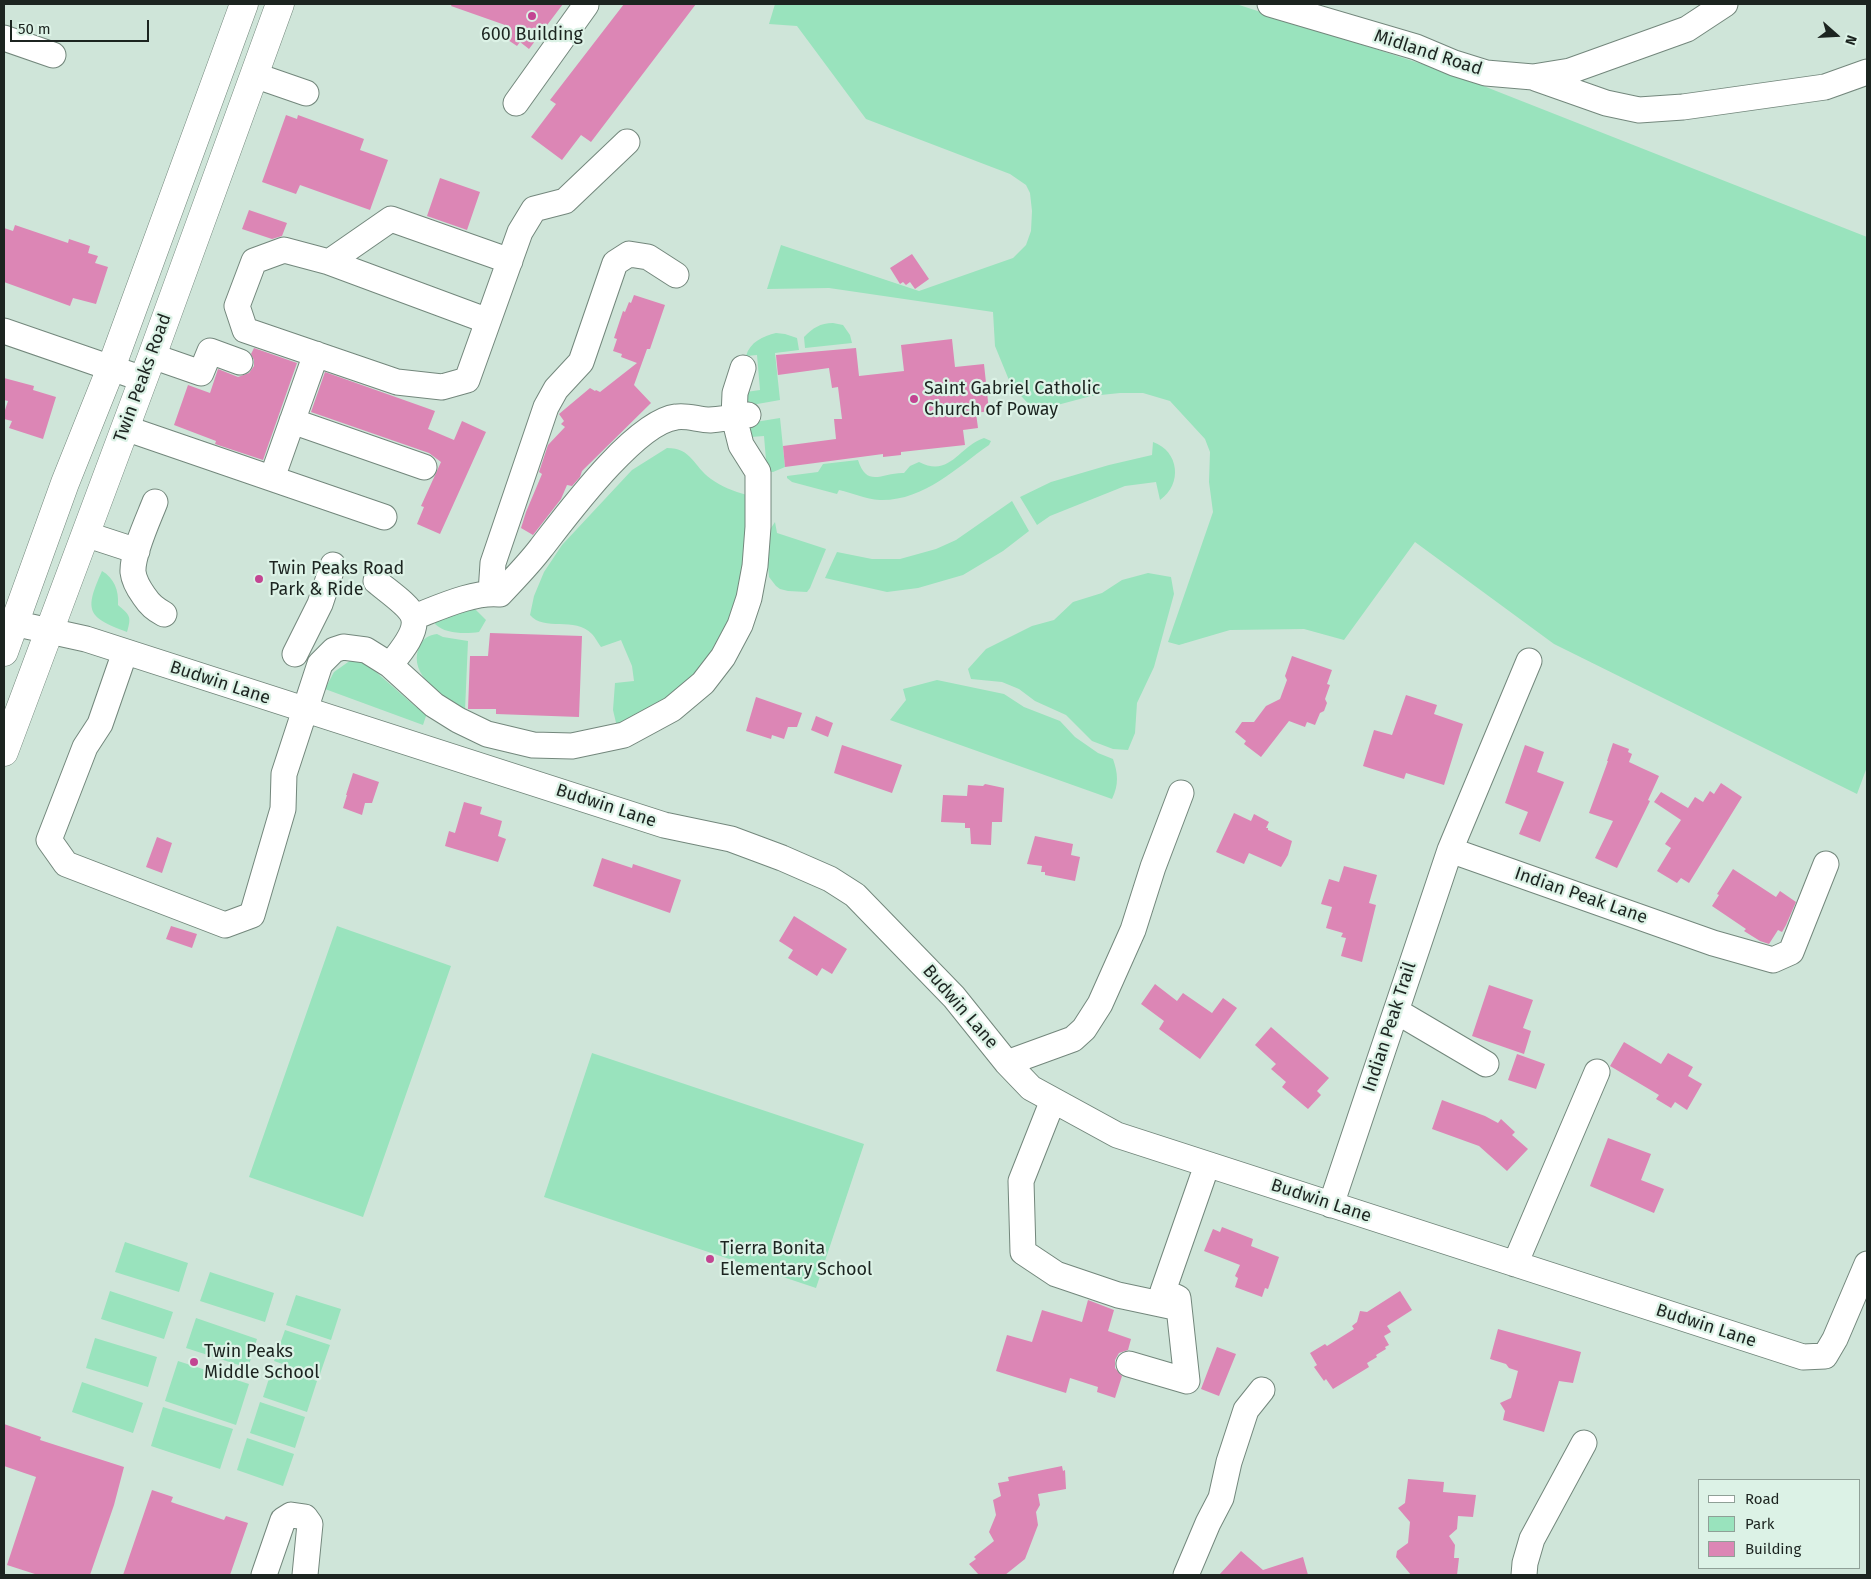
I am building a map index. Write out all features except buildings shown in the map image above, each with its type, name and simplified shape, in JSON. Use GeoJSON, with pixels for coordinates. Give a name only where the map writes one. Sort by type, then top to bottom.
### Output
{"type":"FeatureCollection","features":[{"type":"Feature","properties":{"kind":"main road","name":"Twin Peaks Road"},"geometry":{"type":"LineString","coordinates":[[4,652],[9,622],[111,368],[244,4]]}},
{"type":"Feature","properties":{"kind":"main road","name":"Twin Peaks Road"},"geometry":{"type":"LineString","coordinates":[[4,752],[280,4]]}},
{"type":"Feature","properties":{"kind":"street","name":"Midland Road"},"geometry":{"type":"LineString","coordinates":[[1270,4],[1416,47],[1454,63],[1486,73],[1533,77],[1570,71],[1687,29],[1725,4]]}},
{"type":"Feature","properties":{"kind":"street"},"geometry":{"type":"LineString","coordinates":[[516,103],[586,5]]}},
{"type":"Feature","properties":{"kind":"street"},"geometry":{"type":"LineString","coordinates":[[4,38],[53,55]]}},
{"type":"Feature","properties":{"kind":"street"},"geometry":{"type":"LineString","coordinates":[[1533,77],[1606,103],[1639,110],[1683,107],[1825,87],[1867,72]]}},
{"type":"Feature","properties":{"kind":"street"},"geometry":{"type":"LineString","coordinates":[[254,75],[306,93]]}},
{"type":"Feature","properties":{"kind":"street"},"geometry":{"type":"LineString","coordinates":[[488,321],[328,262],[284,250],[254,261],[237,306],[245,330],[397,382],[442,388],[467,380],[520,232],[534,209],[565,201],[627,142]]}},
{"type":"Feature","properties":{"kind":"street"},"geometry":{"type":"LineString","coordinates":[[328,262],[391,219],[510,260]]}},
{"type":"Feature","properties":{"kind":"street"},"geometry":{"type":"LineString","coordinates":[[496,594],[493,563],[546,407],[556,389],[574,372],[581,362],[615,263],[629,254],[648,257],[676,275]]}},
{"type":"Feature","properties":{"kind":"street"},"geometry":{"type":"LineString","coordinates":[[4,331],[111,368],[147,368],[201,373],[210,351],[240,362]]}},
{"type":"Feature","properties":{"kind":"street"},"geometry":{"type":"LineString","coordinates":[[272,478],[316,354]]}},
{"type":"Feature","properties":{"kind":"street"},"geometry":{"type":"LineString","coordinates":[[125,652],[100,724],[85,747],[49,840],[66,864],[225,925],[252,915],[283,809],[284,774],[320,664],[334,650],[343,647],[366,650],[390,665],[434,705],[458,720],[487,734],[524,744],[559,747],[586,744],[624,735],[672,709],[703,683],[726,652],[740,625],[749,598],[756,557],[758,472],[741,445],[741,416],[735,393],[743,368]]}},
{"type":"Feature","properties":{"kind":"street"},"geometry":{"type":"LineString","coordinates":[[414,617],[467,599],[496,594],[522,572],[577,501],[630,444],[647,430],[665,420],[676,417],[709,420],[741,416]]}},
{"type":"Feature","properties":{"kind":"street"},"geometry":{"type":"LineString","coordinates":[[292,421],[424,468]]}},
{"type":"Feature","properties":{"kind":"street"},"geometry":{"type":"LineString","coordinates":[[125,428],[384,517]]}},
{"type":"Feature","properties":{"kind":"street"},"geometry":{"type":"LineString","coordinates":[[154,502],[137,552],[133,573],[136,583],[152,607],[164,614]]}},
{"type":"Feature","properties":{"kind":"street"},"geometry":{"type":"LineString","coordinates":[[86,534],[137,552]]}},
{"type":"Feature","properties":{"kind":"street"},"geometry":{"type":"LineString","coordinates":[[295,654],[320,604],[333,565]]}},
{"type":"Feature","properties":{"kind":"street"},"geometry":{"type":"LineString","coordinates":[[376,581],[408,609],[414,617],[414,624],[402,651],[390,665]]}},
{"type":"Feature","properties":{"kind":"street","name":"Budwin Lane"},"geometry":{"type":"LineString","coordinates":[[9,622],[86,639],[664,825],[731,839],[830,879],[855,895],[868,907],[954,997],[1007,1063],[1031,1088],[1117,1136],[1803,1357],[1824,1356],[1836,1339],[1867,1264]]}},
{"type":"Feature","properties":{"kind":"street","name":"Indian Peak Trail"},"geometry":{"type":"LineString","coordinates":[[1331,1205],[1450,850],[1529,661]]}},
{"type":"Feature","properties":{"kind":"street"},"geometry":{"type":"LineString","coordinates":[[1007,1063],[1073,1039],[1084,1029],[1100,1004],[1133,930],[1153,867],[1181,793]]}},
{"type":"Feature","properties":{"kind":"street","name":"Indian Peak Lane"},"geometry":{"type":"LineString","coordinates":[[1450,850],[1713,943],[1773,960],[1791,952],[1826,864]]}},
{"type":"Feature","properties":{"kind":"street"},"geometry":{"type":"LineString","coordinates":[[1396,1011],[1486,1064]]}},
{"type":"Feature","properties":{"kind":"street"},"geometry":{"type":"LineString","coordinates":[[1515,1264],[1597,1072]]}},
{"type":"Feature","properties":{"kind":"street"},"geometry":{"type":"LineString","coordinates":[[1053,1100],[1020,1180],[1023,1252],[1056,1274],[1118,1295],[1179,1308]]}},
{"type":"Feature","properties":{"kind":"street"},"geometry":{"type":"LineString","coordinates":[[1129,1364],[1187,1381],[1178,1298],[1163,1291],[1208,1165]]}},
{"type":"Feature","properties":{"kind":"street"},"geometry":{"type":"LineString","coordinates":[[1186,1575],[1221,1498],[1229,1462],[1246,1410],[1262,1390]]}},
{"type":"Feature","properties":{"kind":"street"},"geometry":{"type":"LineString","coordinates":[[1524,1575],[1525,1563],[1532,1539],[1584,1443]]}},
{"type":"Feature","properties":{"kind":"street"},"geometry":{"type":"LineString","coordinates":[[264,1575],[283,1520],[290,1515],[305,1517],[310,1524],[305,1575]]}},
{"type":"Feature","properties":{"kind":"green space"},"geometry":{"type":"Polygon","coordinates":[[[775,4],[1236,4],[1453,74],[1867,237],[1867,767],[1857,794],[1554,644],[1415,542],[1344,640],[1304,629],[1230,630],[1179,645],[1168,642],[1213,512],[1209,482],[1210,452],[1205,439],[1170,401],[1143,393],[1120,393],[1091,396],[1035,411],[1011,385],[995,346],[993,312],[829,288],[767,289],[781,245],[919,291],[1013,258],[1026,245],[1031,231],[1032,211],[1030,193],[1026,185],[1010,174],[866,119],[797,26],[769,24],[775,4]]]}},
{"type":"Feature","properties":{"kind":"green space"},"geometry":{"type":"Polygon","coordinates":[[[833,323],[843,325],[850,335],[852,343],[805,348],[804,337],[807,334],[820,325],[833,323]]]}},
{"type":"Feature","properties":{"kind":"green space"},"geometry":{"type":"Polygon","coordinates":[[[776,333],[797,338],[799,350],[775,353],[780,400],[746,406],[746,392],[760,390],[757,355],[746,356],[748,351],[758,340],[776,333]]]}},
{"type":"Feature","properties":{"kind":"green space"},"geometry":{"type":"Polygon","coordinates":[[[780,418],[785,467],[773,472],[767,472],[764,436],[751,437],[749,423],[780,418]]]}},
{"type":"Feature","properties":{"kind":"green space"},"geometry":{"type":"Polygon","coordinates":[[[984,438],[991,441],[989,445],[952,473],[925,489],[896,499],[880,500],[839,490],[837,494],[792,482],[787,478],[787,476],[818,472],[823,464],[858,460],[862,469],[871,477],[904,473],[910,466],[919,462],[930,466],[939,466],[946,464],[975,442],[984,438]]]}},
{"type":"Feature","properties":{"kind":"green space"},"geometry":{"type":"Polygon","coordinates":[[[1153,442],[1162,446],[1168,453],[1173,460],[1175,468],[1175,477],[1172,485],[1160,500],[1156,482],[1125,486],[1050,516],[1037,525],[1020,497],[1051,482],[1152,455],[1153,442]]]}},
{"type":"Feature","properties":{"kind":"green space"},"geometry":{"type":"Polygon","coordinates":[[[667,448],[682,451],[715,482],[728,489],[747,495],[748,550],[732,620],[702,669],[669,697],[617,727],[613,710],[615,683],[634,681],[632,666],[621,640],[601,647],[593,635],[585,629],[577,626],[543,623],[530,615],[534,596],[544,572],[562,545],[632,470],[667,448]]]}},
{"type":"Feature","properties":{"kind":"green space"},"geometry":{"type":"Polygon","coordinates":[[[1012,501],[1029,531],[1003,551],[963,575],[918,588],[887,592],[825,578],[837,552],[872,559],[900,559],[936,549],[956,540],[1012,501]]]}},
{"type":"Feature","properties":{"kind":"green space"},"geometry":{"type":"Polygon","coordinates":[[[775,522],[777,533],[826,549],[807,592],[780,589],[769,577],[771,528],[775,522]]]}},
{"type":"Feature","properties":{"kind":"green space"},"geometry":{"type":"Polygon","coordinates":[[[102,571],[110,577],[117,589],[118,605],[125,611],[129,619],[127,632],[104,622],[93,611],[91,604],[93,595],[102,571]]]}},
{"type":"Feature","properties":{"kind":"green space"},"geometry":{"type":"Polygon","coordinates":[[[1148,573],[1171,577],[1174,594],[1154,667],[1137,703],[1135,733],[1128,750],[1113,749],[1092,741],[1066,715],[1035,701],[1019,689],[1002,682],[971,679],[968,669],[986,649],[1032,626],[1054,620],[1073,602],[1102,593],[1122,580],[1148,573]]]}},
{"type":"Feature","properties":{"kind":"green space"},"geometry":{"type":"Polygon","coordinates":[[[474,608],[486,620],[479,632],[462,633],[444,630],[435,624],[436,621],[474,608]]]}},
{"type":"Feature","properties":{"kind":"green space"},"geometry":{"type":"Polygon","coordinates":[[[437,634],[443,637],[468,641],[465,711],[430,685],[418,668],[417,658],[422,641],[426,637],[437,634]]]}},
{"type":"Feature","properties":{"kind":"green space"},"geometry":{"type":"Polygon","coordinates":[[[351,660],[359,660],[368,665],[416,707],[427,713],[423,725],[325,689],[334,672],[351,660]]]}},
{"type":"Feature","properties":{"kind":"green space"},"geometry":{"type":"Polygon","coordinates":[[[937,680],[1004,694],[1024,707],[1060,721],[1075,737],[1098,753],[1113,759],[1117,779],[1112,799],[890,720],[906,700],[903,689],[937,680]]]}},
{"type":"Feature","properties":{"kind":"green space"},"geometry":{"type":"Polygon","coordinates":[[[337,926],[451,966],[363,1217],[249,1177],[337,926]]]}},
{"type":"Feature","properties":{"kind":"green space"},"geometry":{"type":"Polygon","coordinates":[[[592,1053],[864,1144],[816,1288],[544,1197],[592,1053]]]}},
{"type":"Feature","properties":{"kind":"green space"},"geometry":{"type":"Polygon","coordinates":[[[125,1242],[188,1263],[179,1292],[115,1272],[125,1242]]]}},
{"type":"Feature","properties":{"kind":"green space"},"geometry":{"type":"Polygon","coordinates":[[[210,1272],[274,1293],[265,1322],[200,1301],[210,1272]]]}},
{"type":"Feature","properties":{"kind":"green space"},"geometry":{"type":"Polygon","coordinates":[[[110,1291],[173,1312],[164,1339],[101,1319],[110,1291]]]}},
{"type":"Feature","properties":{"kind":"green space"},"geometry":{"type":"Polygon","coordinates":[[[296,1295],[341,1309],[331,1340],[286,1325],[296,1295]]]}},
{"type":"Feature","properties":{"kind":"green space"},"geometry":{"type":"Polygon","coordinates":[[[196,1318],[257,1339],[248,1368],[186,1348],[196,1318]]]}},
{"type":"Feature","properties":{"kind":"green space"},"geometry":{"type":"Polygon","coordinates":[[[285,1330],[330,1345],[319,1377],[274,1361],[285,1330]]]}},
{"type":"Feature","properties":{"kind":"green space"},"geometry":{"type":"Polygon","coordinates":[[[95,1338],[157,1357],[148,1387],[86,1368],[95,1338]]]}},
{"type":"Feature","properties":{"kind":"green space"},"geometry":{"type":"Polygon","coordinates":[[[178,1361],[249,1384],[236,1425],[165,1401],[178,1361]]]}},
{"type":"Feature","properties":{"kind":"green space"},"geometry":{"type":"Polygon","coordinates":[[[273,1366],[317,1381],[307,1412],[263,1397],[273,1366]]]}},
{"type":"Feature","properties":{"kind":"green space"},"geometry":{"type":"Polygon","coordinates":[[[82,1382],[143,1403],[133,1433],[72,1412],[82,1382]]]}},
{"type":"Feature","properties":{"kind":"green space"},"geometry":{"type":"Polygon","coordinates":[[[260,1402],[305,1417],[295,1448],[250,1433],[260,1402]]]}},
{"type":"Feature","properties":{"kind":"green space"},"geometry":{"type":"Polygon","coordinates":[[[163,1407],[233,1429],[220,1469],[151,1446],[163,1407]]]}},
{"type":"Feature","properties":{"kind":"green space"},"geometry":{"type":"Polygon","coordinates":[[[247,1438],[294,1454],[283,1486],[237,1470],[247,1438]]]}},
{"type":"Feature","properties":{"kind":"place","name":"600 Building"},"geometry":{"type":"Point","coordinates":[532,16]}},
{"type":"Feature","properties":{"kind":"place","name":"Saint Gabriel Catholic Church of Poway"},"geometry":{"type":"Point","coordinates":[914,399]}},
{"type":"Feature","properties":{"kind":"place","name":"Twin Peaks Road Park & Ride"},"geometry":{"type":"Point","coordinates":[259,579]}},
{"type":"Feature","properties":{"kind":"place","name":"Tierra Bonita Elementary School"},"geometry":{"type":"Point","coordinates":[710,1259]}},
{"type":"Feature","properties":{"kind":"place","name":"Twin Peaks Middle School"},"geometry":{"type":"Point","coordinates":[194,1362]}}]}
